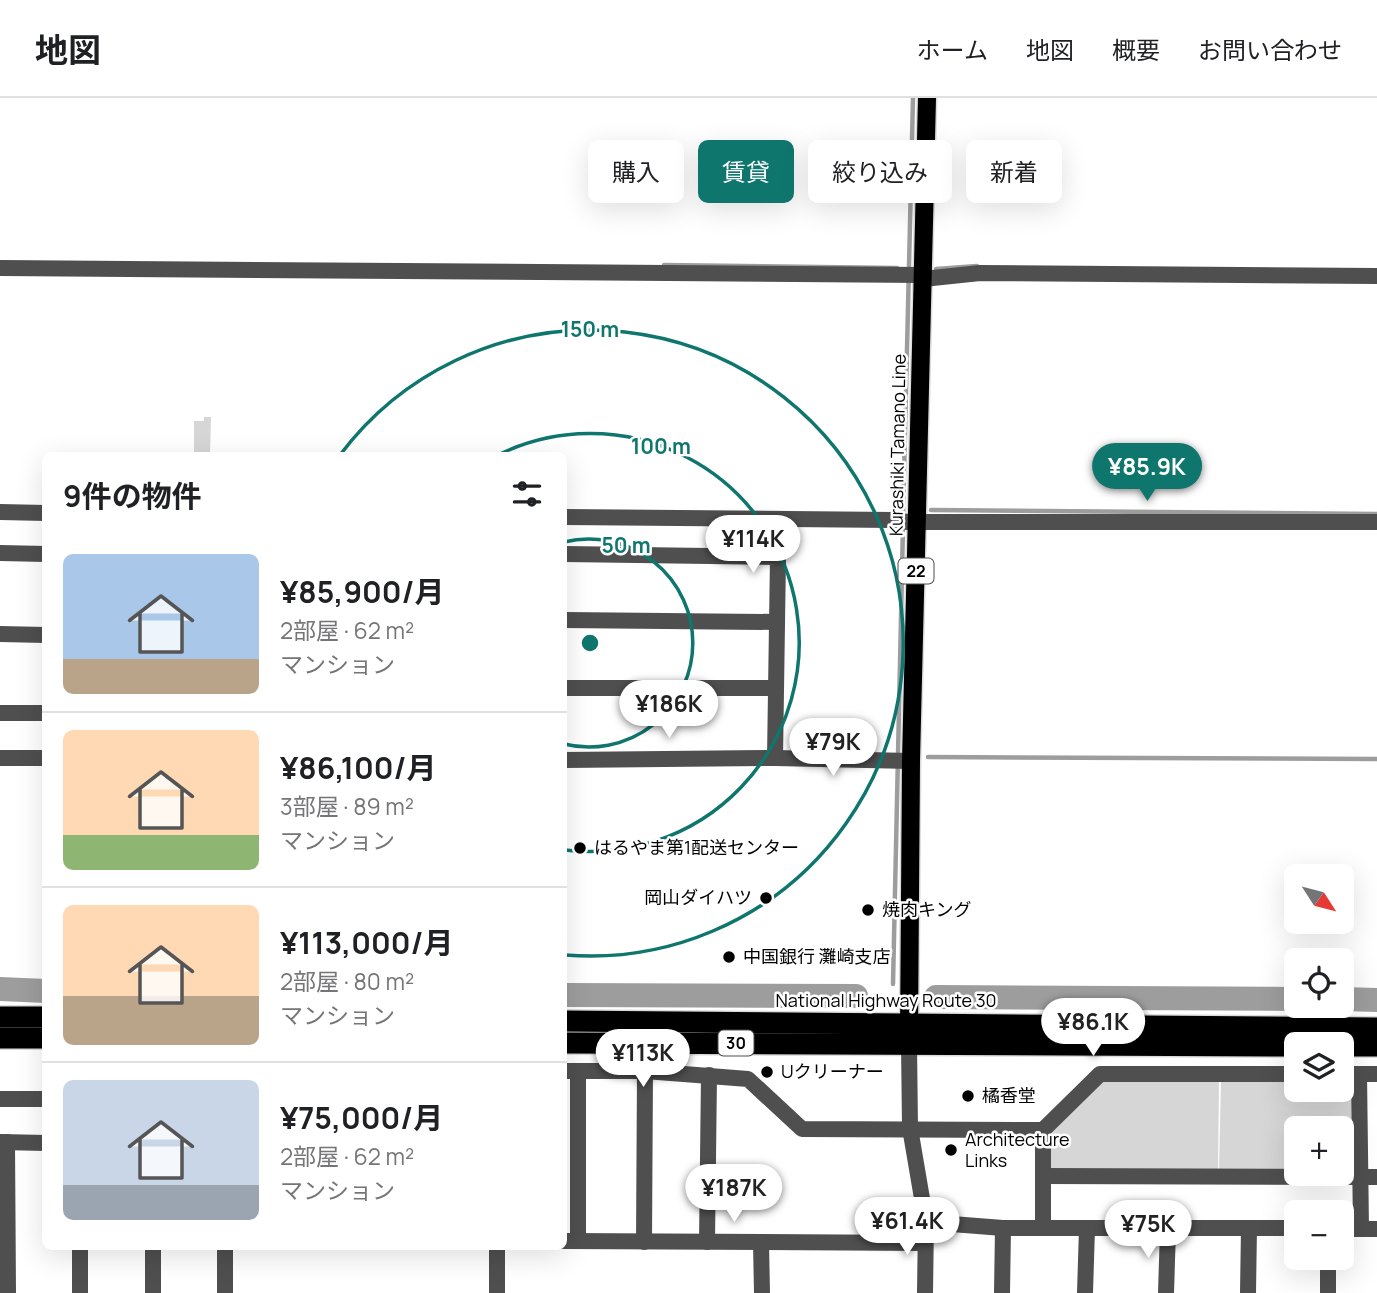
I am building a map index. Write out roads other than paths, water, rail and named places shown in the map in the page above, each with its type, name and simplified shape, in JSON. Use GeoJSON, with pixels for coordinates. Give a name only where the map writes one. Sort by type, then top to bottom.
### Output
{"type":"FeatureCollection","features":[{"type":"Feature","properties":{"kind":"highway"},"geometry":{"type":"LineString","coordinates":[[0,1017],[42,1017]]}},
{"type":"Feature","properties":{"kind":"highway","name":"National Highway Route 30"},"geometry":{"type":"LineString","coordinates":[[567,1021],[1284,1046]]}},
{"type":"Feature","properties":{"kind":"highway","name":"National Highway Route 30"},"geometry":{"type":"LineString","coordinates":[[567,1042],[1377,1028]]}},
{"type":"Feature","properties":{"kind":"highway"},"geometry":{"type":"LineString","coordinates":[[0,1038],[42,1038]]}},
{"type":"Feature","properties":{"kind":"highway"},"geometry":{"type":"LineString","coordinates":[[1354,1046],[1377,1046]]}},
{"type":"Feature","properties":{"kind":"main road","name":"Kurashiki Tamano Line"},"geometry":{"type":"LineString","coordinates":[[909,1034],[902,761],[916,276],[928,98]]}},
{"type":"Feature","properties":{"kind":"street"},"geometry":{"type":"LineString","coordinates":[[0,268],[916,276],[1377,276]]}},
{"type":"Feature","properties":{"kind":"street"},"geometry":{"type":"LineString","coordinates":[[0,512],[42,513]]}},
{"type":"Feature","properties":{"kind":"street"},"geometry":{"type":"LineString","coordinates":[[567,517],[908,522],[1377,522]]}},
{"type":"Feature","properties":{"kind":"street"},"geometry":{"type":"LineString","coordinates":[[0,553],[42,554]]}},
{"type":"Feature","properties":{"kind":"street"},"geometry":{"type":"LineString","coordinates":[[567,554],[778,556],[775,758]]}},
{"type":"Feature","properties":{"kind":"street"},"geometry":{"type":"LineString","coordinates":[[567,620],[777,622]]}},
{"type":"Feature","properties":{"kind":"street"},"geometry":{"type":"LineString","coordinates":[[0,634],[42,635]]}},
{"type":"Feature","properties":{"kind":"street"},"geometry":{"type":"LineString","coordinates":[[567,688],[776,688]]}},
{"type":"Feature","properties":{"kind":"street"},"geometry":{"type":"LineString","coordinates":[[0,713],[42,713]]}},
{"type":"Feature","properties":{"kind":"street"},"geometry":{"type":"LineString","coordinates":[[0,758],[42,758]]}},
{"type":"Feature","properties":{"kind":"street"},"geometry":{"type":"LineString","coordinates":[[567,760],[775,758],[902,761]]}},
{"type":"Feature","properties":{"kind":"street"},"geometry":{"type":"LineString","coordinates":[[909,1034],[910,1128],[926,1222],[925,1293]]}},
{"type":"Feature","properties":{"kind":"street"},"geometry":{"type":"LineString","coordinates":[[925,1243],[571,1241],[571,1071],[645,1071],[748,1079],[803,1129],[1043,1130],[1100,1074],[1284,1074]]}},
{"type":"Feature","properties":{"kind":"street"},"geometry":{"type":"LineString","coordinates":[[644,1242],[645,1071]]}},
{"type":"Feature","properties":{"kind":"street"},"geometry":{"type":"LineString","coordinates":[[1354,1074],[1377,1074]]}},
{"type":"Feature","properties":{"kind":"street"},"geometry":{"type":"LineString","coordinates":[[1359,1074],[1360,1177],[1369,1229]]}},
{"type":"Feature","properties":{"kind":"street"},"geometry":{"type":"LineString","coordinates":[[706,1242],[709,1075]]}},
{"type":"Feature","properties":{"kind":"street"},"geometry":{"type":"LineString","coordinates":[[0,1099],[42,1099]]}},
{"type":"Feature","properties":{"kind":"street"},"geometry":{"type":"LineString","coordinates":[[1042,1228],[1043,1130]]}},
{"type":"Feature","properties":{"kind":"street"},"geometry":{"type":"LineString","coordinates":[[8,1293],[4,1142],[42,1143]]}},
{"type":"Feature","properties":{"kind":"street"},"geometry":{"type":"LineString","coordinates":[[1043,1176],[1377,1177]]}},
{"type":"Feature","properties":{"kind":"street"},"geometry":{"type":"LineString","coordinates":[[926,1222],[1003,1228],[1284,1228]]}},
{"type":"Feature","properties":{"kind":"street"},"geometry":{"type":"LineString","coordinates":[[1002,1293],[1003,1228]]}},
{"type":"Feature","properties":{"kind":"street"},"geometry":{"type":"LineString","coordinates":[[1085,1293],[1087,1228]]}},
{"type":"Feature","properties":{"kind":"street"},"geometry":{"type":"LineString","coordinates":[[1248,1293],[1249,1228]]}},
{"type":"Feature","properties":{"kind":"street"},"geometry":{"type":"LineString","coordinates":[[1166,1293],[1168,1229]]}},
{"type":"Feature","properties":{"kind":"street"},"geometry":{"type":"LineString","coordinates":[[761,1242],[762,1293]]}},
{"type":"Feature","properties":{"kind":"street"},"geometry":{"type":"LineString","coordinates":[[80,1250],[80,1293]]}},
{"type":"Feature","properties":{"kind":"street"},"geometry":{"type":"LineString","coordinates":[[153,1250],[153,1293]]}},
{"type":"Feature","properties":{"kind":"street"},"geometry":{"type":"LineString","coordinates":[[225,1250],[225,1293]]}},
{"type":"Feature","properties":{"kind":"street"},"geometry":{"type":"LineString","coordinates":[[497,1250],[497,1293]]}},
{"type":"Feature","properties":{"kind":"street"},"geometry":{"type":"LineString","coordinates":[[1328,1270],[1328,1293]]}},
{"type":"Feature","properties":{"kind":"waterway"},"geometry":{"type":"LineString","coordinates":[[903,517],[913,98]]}},
{"type":"Feature","properties":{"kind":"waterway"},"geometry":{"type":"LineString","coordinates":[[664,265],[897,268]]}},
{"type":"Feature","properties":{"kind":"waterway"},"geometry":{"type":"LineString","coordinates":[[936,269],[977,266]]}},
{"type":"Feature","properties":{"kind":"waterway"},"geometry":{"type":"LineString","coordinates":[[931,510],[1377,514]]}},
{"type":"Feature","properties":{"kind":"waterway"},"geometry":{"type":"LineString","coordinates":[[893,984],[903,526]]}},
{"type":"Feature","properties":{"kind":"waterway"},"geometry":{"type":"LineString","coordinates":[[928,757],[1377,759]]}},
{"type":"Feature","properties":{"kind":"waterway"},"geometry":{"type":"LineString","coordinates":[[0,989],[42,991]]}},
{"type":"Feature","properties":{"kind":"waterway"},"geometry":{"type":"LineString","coordinates":[[567,995],[856,996]]}},
{"type":"Feature","properties":{"kind":"waterway"},"geometry":{"type":"LineString","coordinates":[[936,997],[1284,999]]}},
{"type":"Feature","properties":{"kind":"waterway"},"geometry":{"type":"LineString","coordinates":[[1354,999],[1377,1000]]}},
{"type":"Feature","properties":{"kind":"place","name":"はるやま第1配送センター"},"geometry":{"type":"Point","coordinates":[580,848]}},
{"type":"Feature","properties":{"kind":"place","name":"岡山ダイハツ"},"geometry":{"type":"Point","coordinates":[766,898]}},
{"type":"Feature","properties":{"kind":"place","name":"焼肉キング"},"geometry":{"type":"Point","coordinates":[868,910]}},
{"type":"Feature","properties":{"kind":"place","name":"中国銀行 灘崎支店"},"geometry":{"type":"Point","coordinates":[729,957]}},
{"type":"Feature","properties":{"kind":"place","name":"Uクリーナー"},"geometry":{"type":"Point","coordinates":[767,1072]}},
{"type":"Feature","properties":{"kind":"place","name":"橘香堂"},"geometry":{"type":"Point","coordinates":[968,1096]}},
{"type":"Feature","properties":{"kind":"place","name":"Architecture Links"},"geometry":{"type":"Point","coordinates":[951,1150]}}]}
